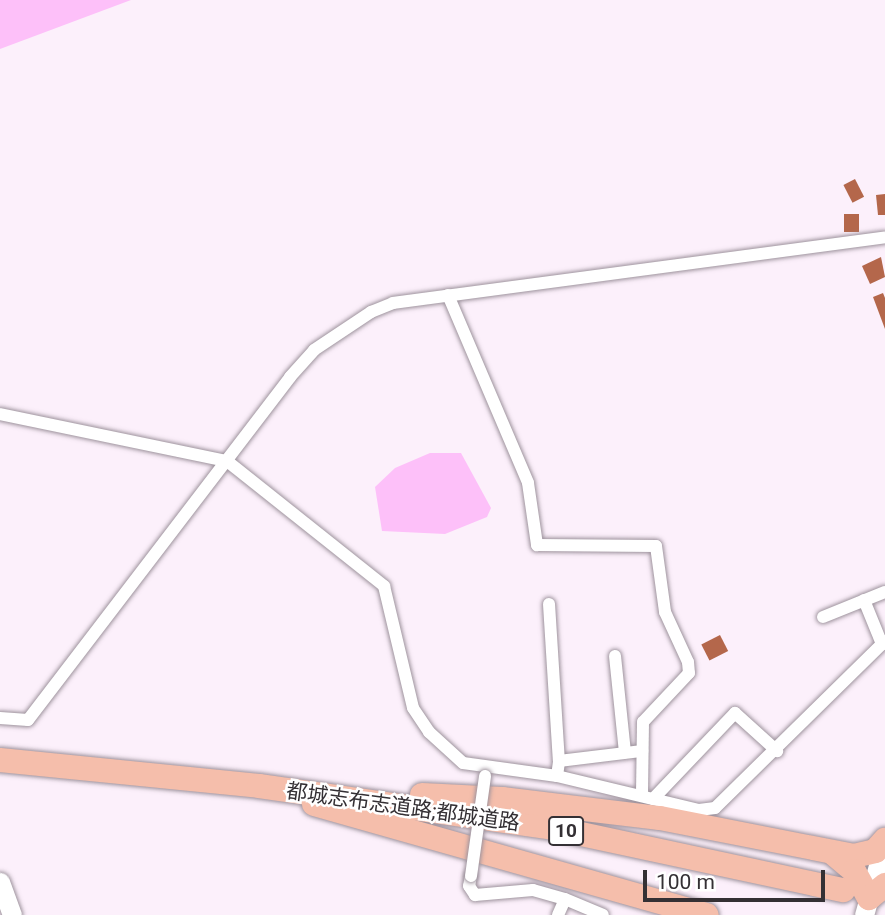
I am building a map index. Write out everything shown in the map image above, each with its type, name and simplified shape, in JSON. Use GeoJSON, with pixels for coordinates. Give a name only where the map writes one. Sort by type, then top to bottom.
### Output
{"type":"FeatureCollection","features":[{"type":"Feature","properties":{"kind":"highway","name":"都城志布志道路;都城道路"},"geometry":{"type":"LineString","coordinates":[[0,760],[285,789],[608,838],[843,890]]}},
{"type":"Feature","properties":{"kind":"highway"},"geometry":{"type":"LineString","coordinates":[[285,789],[502,799],[588,808],[660,818],[834,854],[864,856],[885,841]]}},
{"type":"Feature","properties":{"kind":"highway"},"geometry":{"type":"LineString","coordinates":[[285,789],[355,819],[505,855],[707,915]]}},
{"type":"Feature","properties":{"kind":"highway"},"geometry":{"type":"LineString","coordinates":[[834,854],[854,871],[868,907]]}},
{"type":"Feature","properties":{"kind":"street"},"geometry":{"type":"LineString","coordinates":[[0,718],[28,720],[290,377],[338,331],[393,303],[885,237]]}},
{"type":"Feature","properties":{"kind":"street"},"geometry":{"type":"LineString","coordinates":[[447,295],[528,483],[537,545],[656,546],[665,612],[688,662],[689,673],[643,722],[642,751],[647,798]]}},
{"type":"Feature","properties":{"kind":"street"},"geometry":{"type":"LineString","coordinates":[[0,414],[228,461],[384,586],[401,671],[413,708],[429,732],[464,763],[486,773],[557,776],[699,810],[715,808],[777,751],[884,643],[864,600]]}},
{"type":"Feature","properties":{"kind":"street"},"geometry":{"type":"LineString","coordinates":[[823,617],[885,592]]}},
{"type":"Feature","properties":{"kind":"street"},"geometry":{"type":"LineString","coordinates":[[549,604],[559,761],[557,776]]}},
{"type":"Feature","properties":{"kind":"street"},"geometry":{"type":"LineString","coordinates":[[615,656],[625,752]]}},
{"type":"Feature","properties":{"kind":"street"},"geometry":{"type":"LineString","coordinates":[[647,798],[735,713],[777,751]]}},
{"type":"Feature","properties":{"kind":"street"},"geometry":{"type":"LineString","coordinates":[[559,761],[642,751]]}},
{"type":"Feature","properties":{"kind":"street"},"geometry":{"type":"LineString","coordinates":[[486,773],[469,886],[475,895],[533,890],[565,899],[603,915]]}},
{"type":"Feature","properties":{"kind":"street"},"geometry":{"type":"LineString","coordinates":[[868,907],[885,841]]}},
{"type":"Feature","properties":{"kind":"street"},"geometry":{"type":"LineString","coordinates":[[0,882],[12,915]]}},
{"type":"Feature","properties":{"kind":"street"},"geometry":{"type":"LineString","coordinates":[[558,915],[565,899]]}},
{"type":"Feature","properties":{"kind":"shaded area"},"geometry":{"type":"Polygon","coordinates":[[[0,0],[131,0],[0,49],[0,0]]]}},
{"type":"Feature","properties":{"kind":"shaded area"},"geometry":{"type":"Polygon","coordinates":[[[430,453],[461,453],[491,508],[487,517],[445,534],[382,531],[375,487],[395,468],[430,453]]]}},
{"type":"Feature","properties":{"kind":"building"},"geometry":{"type":"Polygon","coordinates":[[[855,179],[864,197],[852,203],[843,185],[855,179]]]}},
{"type":"Feature","properties":{"kind":"building"},"geometry":{"type":"Polygon","coordinates":[[[885,194],[885,215],[878,215],[876,195],[885,194]]]}},
{"type":"Feature","properties":{"kind":"building"},"geometry":{"type":"Polygon","coordinates":[[[844,214],[859,214],[859,232],[844,232],[844,214]]]}},
{"type":"Feature","properties":{"kind":"building"},"geometry":{"type":"Polygon","coordinates":[[[881,257],[885,277],[870,284],[862,266],[881,257]]]}},
{"type":"Feature","properties":{"kind":"building"},"geometry":{"type":"Polygon","coordinates":[[[883,293],[885,298],[885,329],[873,297],[883,293]]]}},
{"type":"Feature","properties":{"kind":"building"},"geometry":{"type":"Polygon","coordinates":[[[720,635],[728,651],[709,661],[701,645],[720,635]]]}}]}
